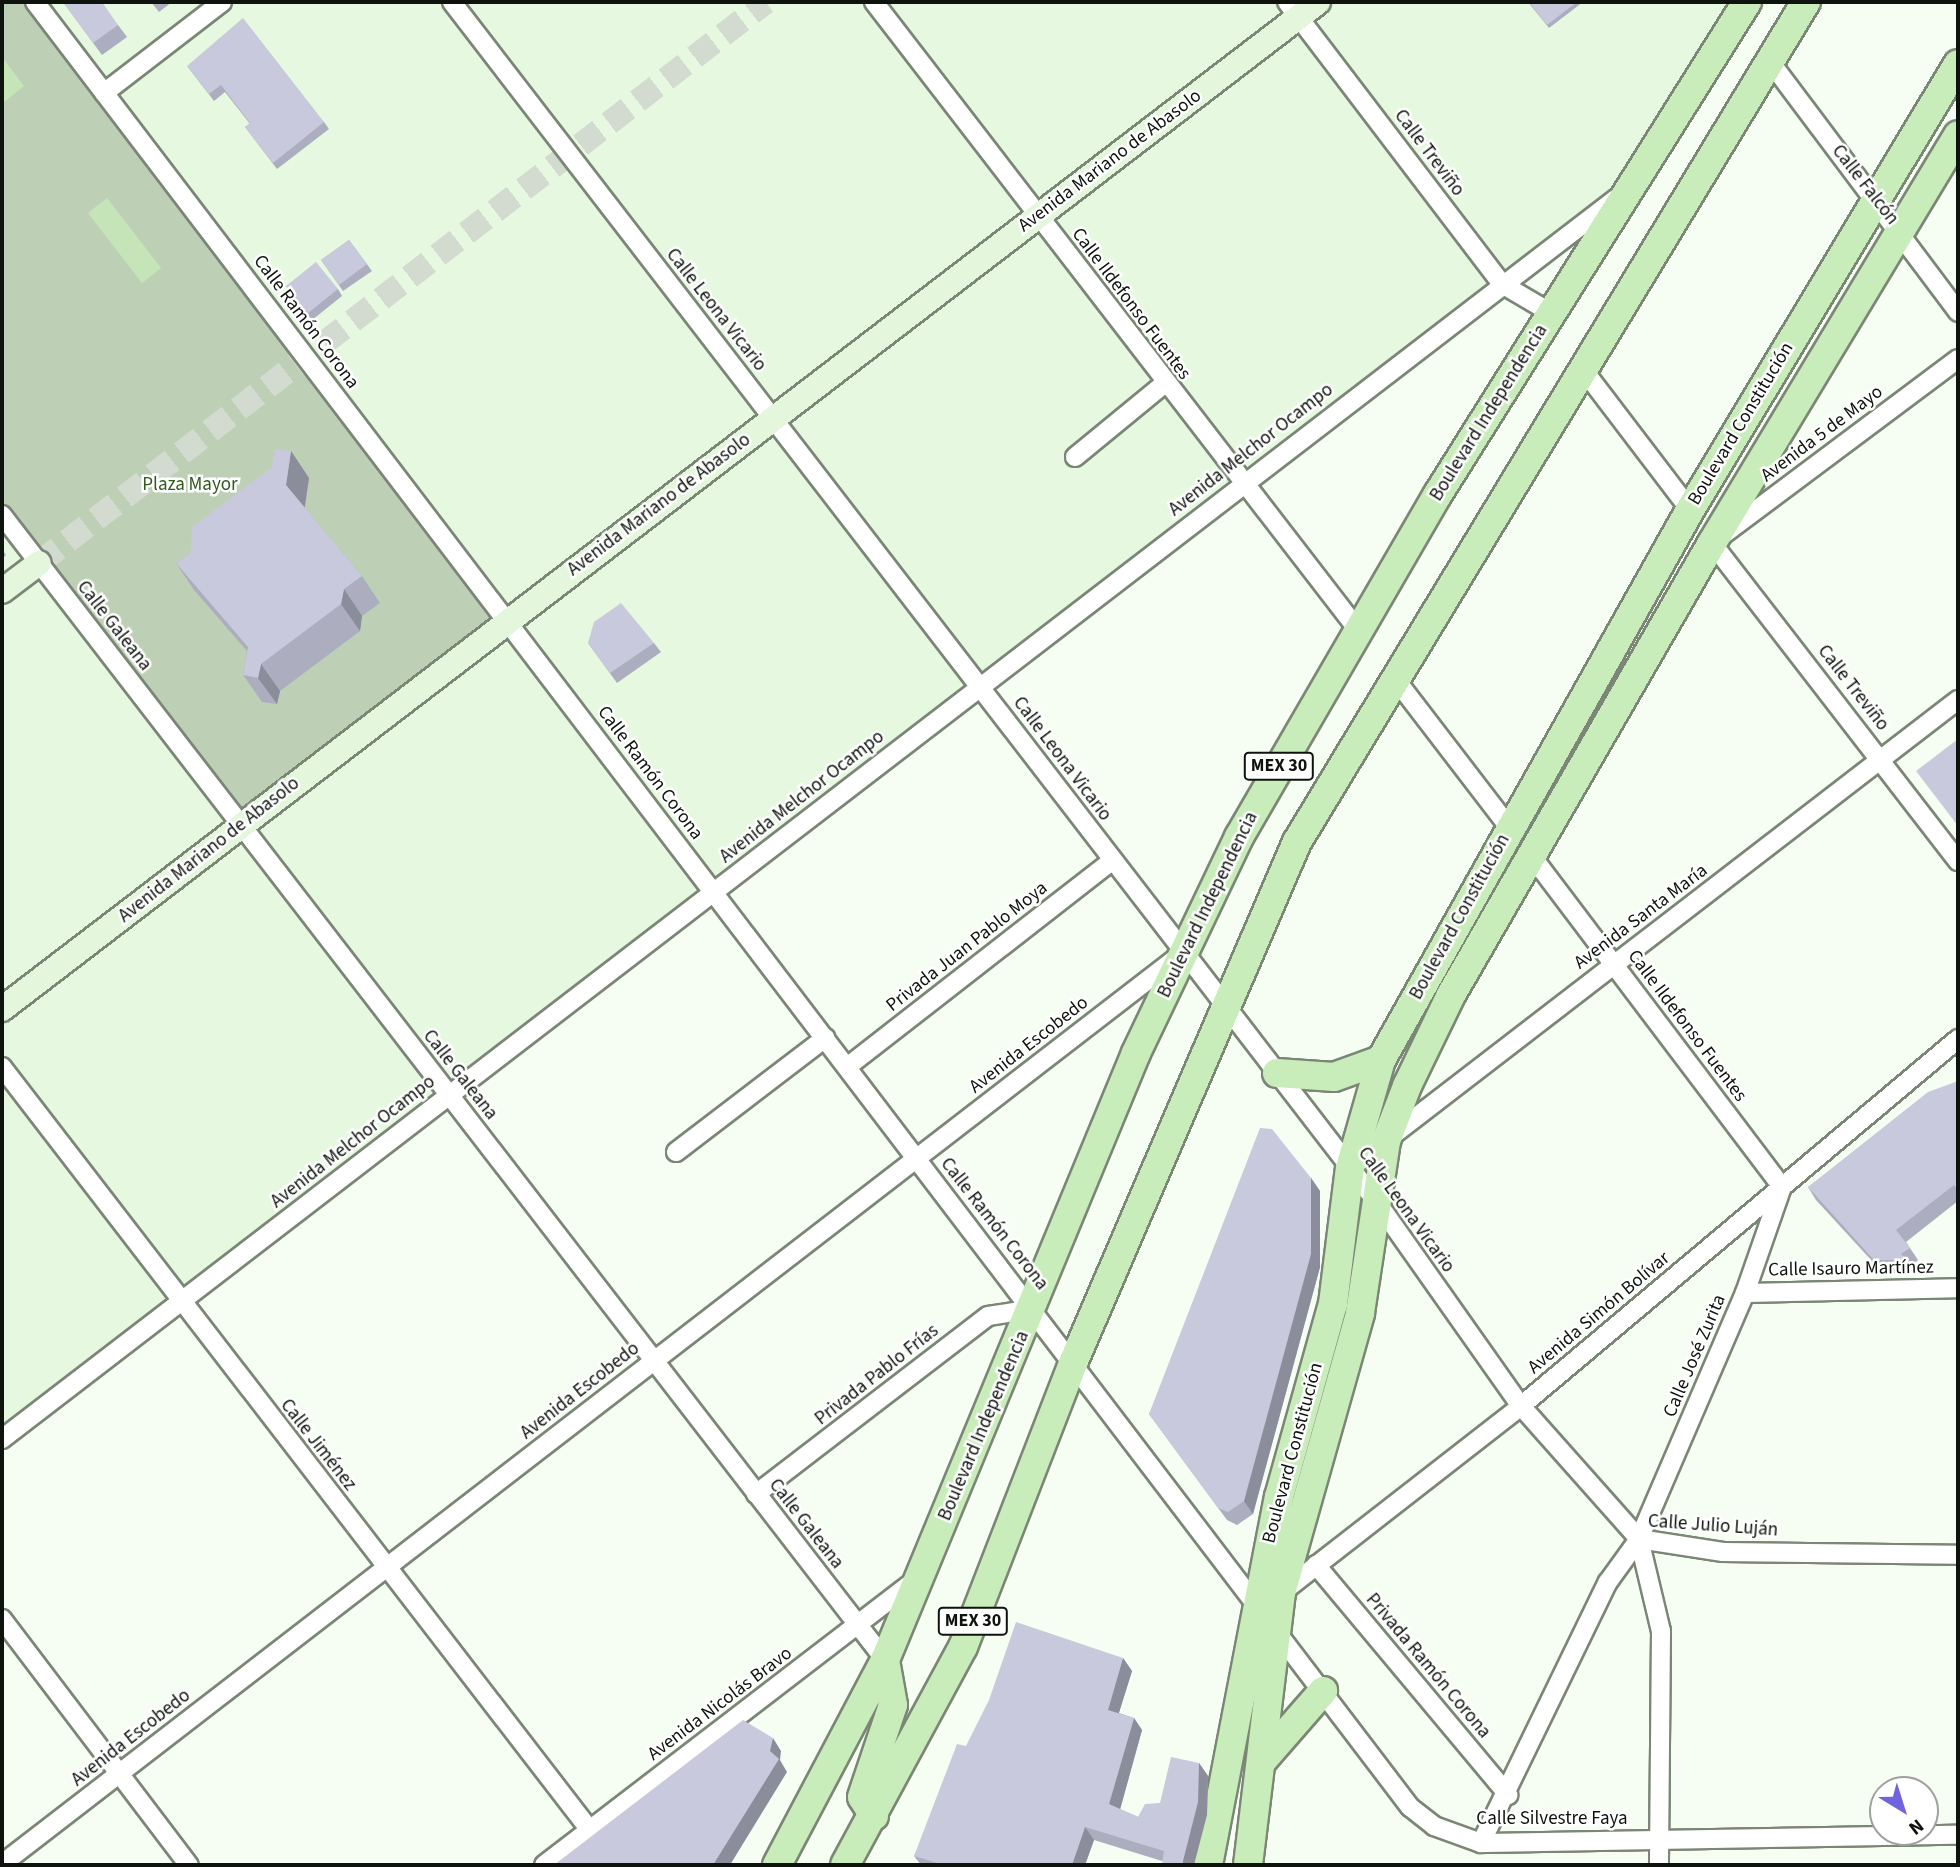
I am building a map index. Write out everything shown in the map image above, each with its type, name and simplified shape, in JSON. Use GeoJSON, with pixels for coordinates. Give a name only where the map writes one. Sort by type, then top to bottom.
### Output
{"type":"FeatureCollection","features":[{"type":"Feature","properties":{"kind":"main road","name":"MEX 30"},"geometry":{"type":"LineString","coordinates":[[845,1865],[874,1816],[963,1647],[1073,1363],[1224,1004],[1297,842],[1393,676],[1806,2]]}},
{"type":"Feature","properties":{"kind":"main road","name":"Boulevard Independencia"},"geometry":{"type":"LineString","coordinates":[[777,1865],[884,1660],[922,1576],[1136,1053],[1239,837],[1358,630],[1741,5]]}},
{"type":"Feature","properties":{"kind":"main road","name":"Boulevard Constitución"},"geometry":{"type":"LineString","coordinates":[[1208,1865],[1333,1304],[1350,1168],[1381,1060],[1509,827],[1690,510],[1875,198],[1958,64]]}},
{"type":"Feature","properties":{"kind":"main road","name":"Boulevard Constitución"},"geometry":{"type":"LineString","coordinates":[[1248,1865],[1276,1629],[1269,1598],[1360,1313],[1379,1206],[1385,1141],[1451,995],[1712,544],[1899,229],[1958,136]]}},
{"type":"Feature","properties":{"kind":"main road"},"geometry":{"type":"LineString","coordinates":[[1277,1073],[1334,1077],[1381,1060]]}},
{"type":"Feature","properties":{"kind":"main road"},"geometry":{"type":"LineString","coordinates":[[874,1816],[862,1797],[893,1705],[884,1660]]}},
{"type":"Feature","properties":{"kind":"main road"},"geometry":{"type":"LineString","coordinates":[[1262,1761],[1323,1691]]}},
{"type":"Feature","properties":{"kind":"street","name":"Calle Ramón Corona"},"geometry":{"type":"LineString","coordinates":[[35,2],[1073,1363],[1269,1598]]}},
{"type":"Feature","properties":{"kind":"street"},"geometry":{"type":"LineString","coordinates":[[104,93],[222,2]]}},
{"type":"Feature","properties":{"kind":"street","name":"Calle Leona Vicario"},"geometry":{"type":"LineString","coordinates":[[452,2],[1379,1206],[1521,1406],[1639,1539]]}},
{"type":"Feature","properties":{"kind":"street","name":"Calle Ildefonso Fuentes"},"geometry":{"type":"LineString","coordinates":[[874,2],[1242,484],[1358,630]]}},
{"type":"Feature","properties":{"kind":"street","name":"Avenida Mariano de Abasolo"},"geometry":{"type":"LineString","coordinates":[[2,1009],[1038,215],[1301,7]]}},
{"type":"Feature","properties":{"kind":"street","name":"Calle Treviño"},"geometry":{"type":"LineString","coordinates":[[1301,7],[1502,284],[1551,313]]}},
{"type":"Feature","properties":{"kind":"street","name":"Calle Falcón"},"geometry":{"type":"LineString","coordinates":[[1769,60],[1899,229],[1958,312]]}},
{"type":"Feature","properties":{"kind":"street","name":"Avenida Melchor Ocampo"},"geometry":{"type":"LineString","coordinates":[[2,1439],[1629,188]]}},
{"type":"Feature","properties":{"kind":"street","name":"Avenida 5 de Mayo"},"geometry":{"type":"LineString","coordinates":[[1712,544],[1958,359]]}},
{"type":"Feature","properties":{"kind":"street"},"geometry":{"type":"LineString","coordinates":[[1582,368],[1690,510]]}},
{"type":"Feature","properties":{"kind":"street"},"geometry":{"type":"LineString","coordinates":[[1075,457],[1165,383]]}},
{"type":"Feature","properties":{"kind":"street","name":"Calle Galeana"},"geometry":{"type":"LineString","coordinates":[[2,515],[884,1660]]}},
{"type":"Feature","properties":{"kind":"street","name":"Calle Treviño"},"geometry":{"type":"LineString","coordinates":[[1712,544],[1882,759],[1958,861]]}},
{"type":"Feature","properties":{"kind":"street"},"geometry":{"type":"LineString","coordinates":[[2,591],[39,563]]}},
{"type":"Feature","properties":{"kind":"street"},"geometry":{"type":"LineString","coordinates":[[1393,676],[1509,827]]}},
{"type":"Feature","properties":{"kind":"street","name":"Avenida Santa María"},"geometry":{"type":"LineString","coordinates":[[1350,1168],[1958,700]]}},
{"type":"Feature","properties":{"kind":"street","name":"Calle Ildefonso Fuentes"},"geometry":{"type":"LineString","coordinates":[[1532,858],[1782,1187]]}},
{"type":"Feature","properties":{"kind":"street","name":"Privada Juan Pablo Moya"},"geometry":{"type":"LineString","coordinates":[[847,1067],[1113,860]]}},
{"type":"Feature","properties":{"kind":"street","name":"Avenida Escobedo"},"geometry":{"type":"LineString","coordinates":[[2,1864],[1184,952]]}},
{"type":"Feature","properties":{"kind":"street"},"geometry":{"type":"LineString","coordinates":[[676,1152],[825,1038]]}},
{"type":"Feature","properties":{"kind":"street","name":"Avenida Simón Bolívar"},"geometry":{"type":"LineString","coordinates":[[1269,1598],[1316,1565],[1521,1406],[1958,1039]]}},
{"type":"Feature","properties":{"kind":"street","name":"Calle Jiménez"},"geometry":{"type":"LineString","coordinates":[[2,1067],[603,1847]]}},
{"type":"Feature","properties":{"kind":"street","name":"Calle José Zurita"},"geometry":{"type":"LineString","coordinates":[[1639,1539],[1745,1293],[1782,1187]]}},
{"type":"Feature","properties":{"kind":"street","name":"Calle Isauro Martínez"},"geometry":{"type":"LineString","coordinates":[[1745,1293],[1958,1288]]}},
{"type":"Feature","properties":{"kind":"street","name":"Privada Pablo Frías"},"geometry":{"type":"LineString","coordinates":[[756,1494],[988,1316],[1032,1309]]}},
{"type":"Feature","properties":{"kind":"street"},"geometry":{"type":"LineString","coordinates":[[1639,1539],[1661,1631],[1659,1865]]}},
{"type":"Feature","properties":{"kind":"street","name":"Calle Julio Luján"},"geometry":{"type":"LineString","coordinates":[[1481,1843],[1508,1795],[1608,1582],[1639,1539],[1723,1552],[1958,1555]]}},
{"type":"Feature","properties":{"kind":"street","name":"Privada Ramón Corona"},"geometry":{"type":"LineString","coordinates":[[1316,1565],[1508,1795]]}},
{"type":"Feature","properties":{"kind":"street","name":"Avenida Nicolás Bravo"},"geometry":{"type":"LineString","coordinates":[[544,1865],[922,1576]]}},
{"type":"Feature","properties":{"kind":"street"},"geometry":{"type":"LineString","coordinates":[[2,1619],[189,1865]]}},
{"type":"Feature","properties":{"kind":"street","name":"Calle Silvestre Faya"},"geometry":{"type":"LineString","coordinates":[[1276,1629],[1410,1807],[1434,1826],[1481,1843],[1958,1835]]}},
{"type":"Feature","properties":{"kind":"shaded area"},"geometry":{"type":"Polygon","coordinates":[[[2,2],[1749,2],[1637,172],[2,1432],[2,2]]]}},
{"type":"Feature","properties":{"kind":"shaded area"},"geometry":{"type":"Polygon","coordinates":[[[2,57],[24,86],[3,103],[2,101],[2,57]]]}},
{"type":"Feature","properties":{"kind":"shaded area"},"geometry":{"type":"Polygon","coordinates":[[[107,198],[161,268],[142,283],[88,213],[107,198]]]}},
{"type":"Feature","properties":{"kind":"green space","name":"Plaza Mayor"},"geometry":{"type":"Polygon","coordinates":[[[2,2],[34,2],[506,620],[239,826],[2,519],[2,2]]]}},
{"type":"Feature","properties":{"kind":"building"},"geometry":{"type":"Polygon","coordinates":[[[63,2],[102,2],[118,25],[93,43],[63,2]]]}},
{"type":"Feature","properties":{"kind":"building"},"geometry":{"type":"Polygon","coordinates":[[[1529,2],[1577,2],[1547,25],[1529,2]]]}},
{"type":"Feature","properties":{"kind":"building"},"geometry":{"type":"Polygon","coordinates":[[[243,18],[324,122],[273,163],[245,127],[250,123],[221,85],[209,94],[187,66],[243,18]]]}},
{"type":"Feature","properties":{"kind":"building"},"geometry":{"type":"Polygon","coordinates":[[[349,240],[367,264],[339,285],[321,260],[349,240]]]}},
{"type":"Feature","properties":{"kind":"building"},"geometry":{"type":"Polygon","coordinates":[[[316,262],[338,289],[308,313],[286,286],[316,262]]]}},
{"type":"Feature","properties":{"kind":"building"},"geometry":{"type":"Polygon","coordinates":[[[275,449],[291,451],[286,485],[362,576],[344,589],[341,604],[261,664],[258,678],[243,675],[248,647],[176,563],[191,552],[192,527],[272,467],[275,449]]]}},
{"type":"Feature","properties":{"kind":"building"},"geometry":{"type":"Polygon","coordinates":[[[621,603],[654,643],[610,673],[588,643],[594,622],[621,603]]]}},
{"type":"Feature","properties":{"kind":"building"},"geometry":{"type":"Polygon","coordinates":[[[1958,739],[1958,826],[1916,771],[1958,739]]]}},
{"type":"Feature","properties":{"kind":"building"},"geometry":{"type":"Polygon","coordinates":[[[1958,1081],[1958,1190],[1954,1185],[1896,1230],[1910,1248],[1901,1254],[1907,1260],[1874,1260],[1808,1187],[1928,1092],[1958,1081]]]}},
{"type":"Feature","properties":{"kind":"building"},"geometry":{"type":"Polygon","coordinates":[[[1260,1128],[1272,1129],[1311,1178],[1311,1254],[1244,1501],[1228,1512],[1218,1508],[1149,1414],[1260,1128]]]}},
{"type":"Feature","properties":{"kind":"building"},"geometry":{"type":"Polygon","coordinates":[[[1016,1622],[1123,1658],[1108,1710],[1134,1718],[1109,1804],[1138,1817],[1145,1804],[1160,1803],[1171,1757],[1199,1763],[1198,1802],[1182,1865],[1162,1865],[1164,1851],[1085,1827],[1072,1865],[944,1865],[914,1856],[957,1744],[966,1746],[989,1700],[1016,1622]]]}},
{"type":"Feature","properties":{"kind":"building"},"geometry":{"type":"Polygon","coordinates":[[[743,1720],[773,1738],[770,1751],[779,1759],[713,1865],[554,1865],[743,1720]]]}},
{"type":"Feature","properties":{"kind":"tunnel"},"geometry":{"type":"LineString","coordinates":[[39,563],[766,2]]}}]}
